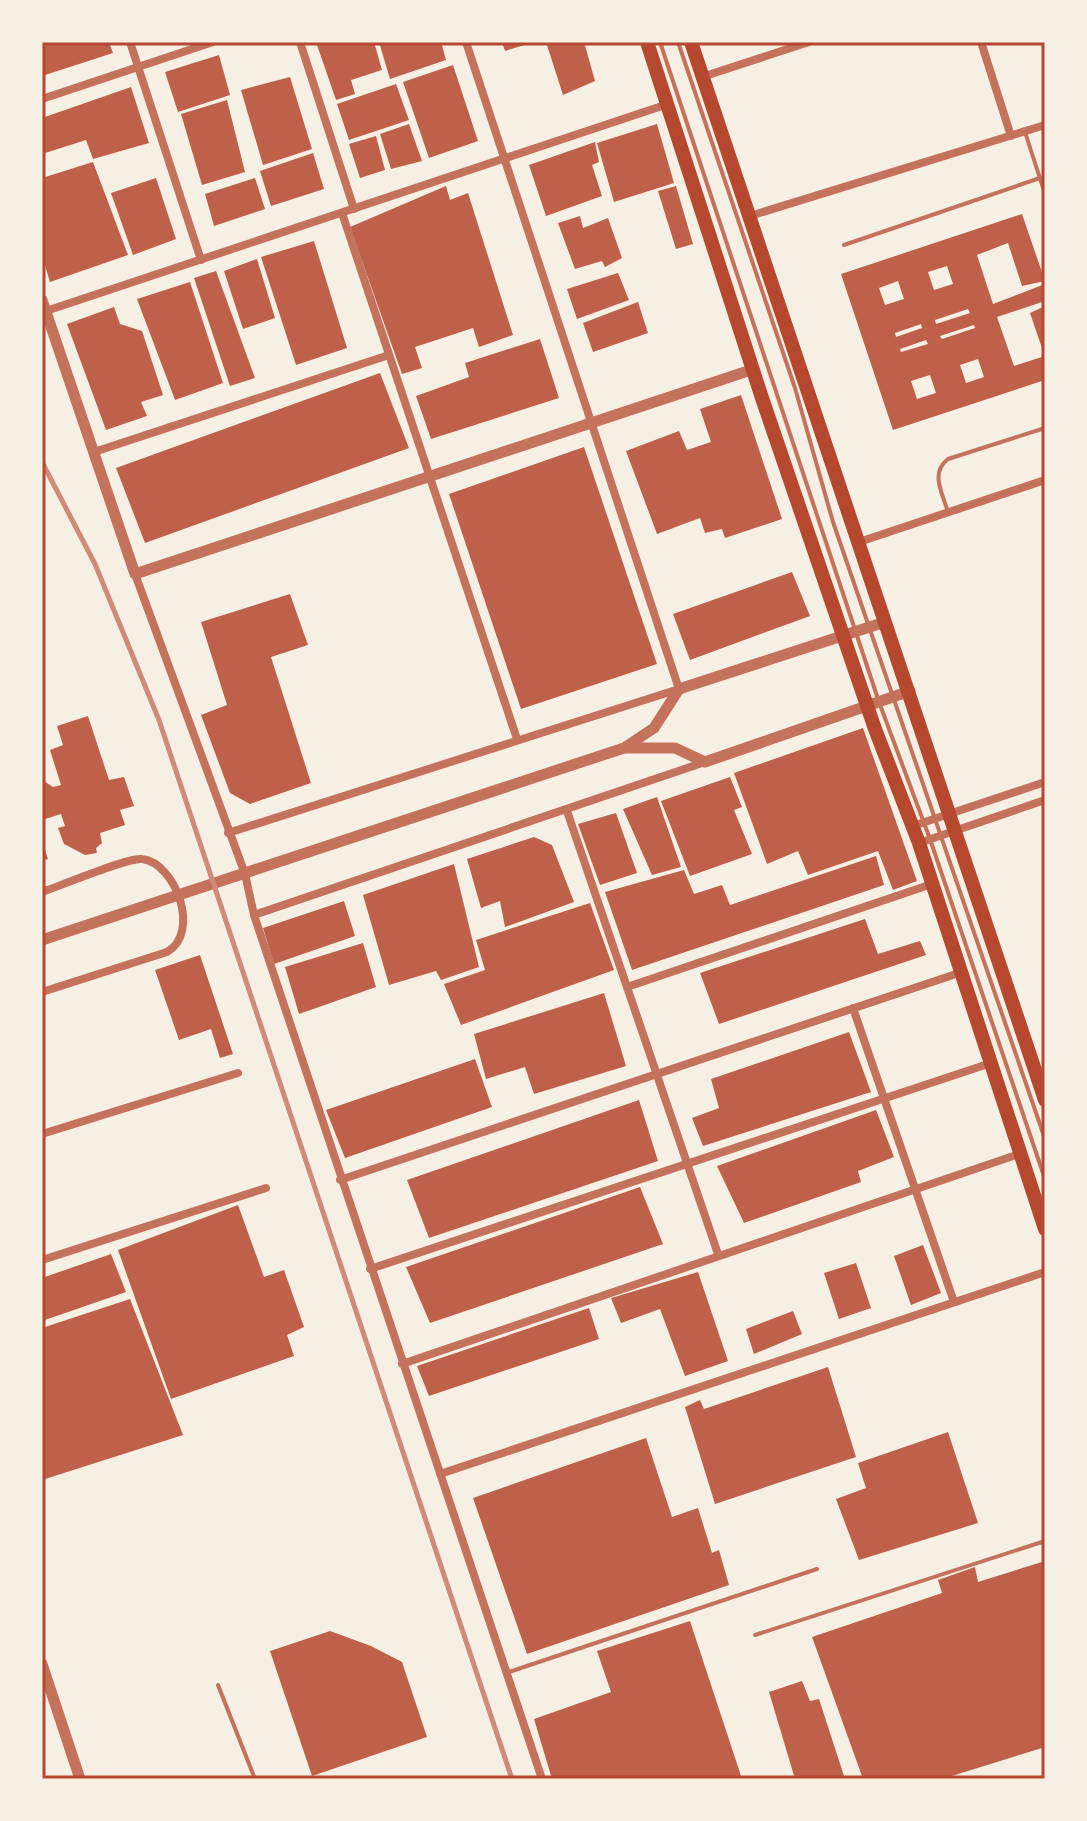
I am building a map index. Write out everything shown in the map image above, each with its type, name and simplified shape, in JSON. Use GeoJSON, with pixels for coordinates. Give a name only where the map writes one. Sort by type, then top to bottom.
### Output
{"type":"FeatureCollection","features":[{"type":"Feature","properties":{"kind":"main road"},"geometry":{"type":"LineString","coordinates":[[647,42],[754,369],[924,841],[932,884],[1045,1229]]}},
{"type":"Feature","properties":{"kind":"main road"},"geometry":{"type":"LineString","coordinates":[[691,42],[855,543],[910,691],[944,816],[1045,1100]]}},
{"type":"Feature","properties":{"kind":"street"},"geometry":{"type":"LineString","coordinates":[[130,42],[201,260]]}},
{"type":"Feature","properties":{"kind":"street"},"geometry":{"type":"LineString","coordinates":[[42,99],[213,42]]}},
{"type":"Feature","properties":{"kind":"street"},"geometry":{"type":"LineString","coordinates":[[300,42],[354,209]]}},
{"type":"Feature","properties":{"kind":"street"},"geometry":{"type":"LineString","coordinates":[[466,42],[679,689]]}},
{"type":"Feature","properties":{"kind":"street"},"geometry":{"type":"LineString","coordinates":[[702,77],[809,42]]}},
{"type":"Feature","properties":{"kind":"street"},"geometry":{"type":"LineString","coordinates":[[981,42],[1011,136]]}},
{"type":"Feature","properties":{"kind":"street"},"geometry":{"type":"LineString","coordinates":[[542,1779],[340,1180],[254,915],[245,874],[135,574],[44,306],[201,260],[668,104]]}},
{"type":"Feature","properties":{"kind":"street"},"geometry":{"type":"LineString","coordinates":[[750,216],[1045,125]]}},
{"type":"Feature","properties":{"kind":"street"},"geometry":{"type":"LineString","coordinates":[[342,213],[517,739]]}},
{"type":"Feature","properties":{"kind":"street"},"geometry":{"type":"LineString","coordinates":[[94,452],[389,355]]}},
{"type":"Feature","properties":{"kind":"street"},"geometry":{"type":"LineString","coordinates":[[135,574],[754,369]]}},
{"type":"Feature","properties":{"kind":"street"},"geometry":{"type":"LineString","coordinates":[[855,543],[1045,480]]}},
{"type":"Feature","properties":{"kind":"street"},"geometry":{"type":"LineString","coordinates":[[228,833],[885,622]]}},
{"type":"Feature","properties":{"kind":"street"},"geometry":{"type":"LineString","coordinates":[[42,940],[624,748],[654,728],[679,689]]}},
{"type":"Feature","properties":{"kind":"street"},"geometry":{"type":"LineString","coordinates":[[254,915],[567,811],[910,691]]}},
{"type":"Feature","properties":{"kind":"street"},"geometry":{"type":"LineString","coordinates":[[624,748],[675,748],[705,762]]}},
{"type":"Feature","properties":{"kind":"street"},"geometry":{"type":"LineString","coordinates":[[918,824],[1045,782]]}},
{"type":"Feature","properties":{"kind":"street"},"geometry":{"type":"LineString","coordinates":[[924,841],[1045,800]]}},
{"type":"Feature","properties":{"kind":"street"},"geometry":{"type":"LineString","coordinates":[[567,811],[718,1254]]}},
{"type":"Feature","properties":{"kind":"street"},"geometry":{"type":"LineString","coordinates":[[42,892],[138,858],[156,864],[165,873],[185,926],[180,942],[167,952],[42,992]]}},
{"type":"Feature","properties":{"kind":"street"},"geometry":{"type":"LineString","coordinates":[[627,987],[932,884]]}},
{"type":"Feature","properties":{"kind":"street"},"geometry":{"type":"LineString","coordinates":[[340,1180],[962,972]]}},
{"type":"Feature","properties":{"kind":"street"},"geometry":{"type":"LineString","coordinates":[[853,1008],[954,1302]]}},
{"type":"Feature","properties":{"kind":"street"},"geometry":{"type":"LineString","coordinates":[[370,1269],[991,1063]]}},
{"type":"Feature","properties":{"kind":"street"},"geometry":{"type":"LineString","coordinates":[[42,1134],[238,1073]]}},
{"type":"Feature","properties":{"kind":"street"},"geometry":{"type":"LineString","coordinates":[[402,1364],[1022,1153]]}},
{"type":"Feature","properties":{"kind":"street"},"geometry":{"type":"LineString","coordinates":[[42,1260],[266,1188]]}},
{"type":"Feature","properties":{"kind":"street"},"geometry":{"type":"LineString","coordinates":[[440,1474],[1045,1272]]}},
{"type":"Feature","properties":{"kind":"street"},"geometry":{"type":"LineString","coordinates":[[42,1664],[80,1779]]}},
{"type":"Feature","properties":{"kind":"lane"},"geometry":{"type":"LineString","coordinates":[[660,42],[850,635]]}},
{"type":"Feature","properties":{"kind":"lane"},"geometry":{"type":"LineString","coordinates":[[678,42],[795,388],[833,522],[869,628],[944,816]]}},
{"type":"Feature","properties":{"kind":"lane"},"geometry":{"type":"LineString","coordinates":[[1025,132],[1045,194]]}},
{"type":"Feature","properties":{"kind":"lane"},"geometry":{"type":"LineString","coordinates":[[844,245],[1040,178]]}},
{"type":"Feature","properties":{"kind":"lane"},"geometry":{"type":"LineString","coordinates":[[948,512],[937,475],[939,466],[948,459],[1045,428]]}},
{"type":"Feature","properties":{"kind":"lane"},"geometry":{"type":"LineString","coordinates":[[950,833],[1045,1139]]}},
{"type":"Feature","properties":{"kind":"lane"},"geometry":{"type":"LineString","coordinates":[[924,841],[1045,1179]]}},
{"type":"Feature","properties":{"kind":"lane"},"geometry":{"type":"LineString","coordinates":[[755,1635],[1045,1541]]}},
{"type":"Feature","properties":{"kind":"lane"},"geometry":{"type":"LineString","coordinates":[[506,1673],[817,1569]]}},
{"type":"Feature","properties":{"kind":"lane"},"geometry":{"type":"LineString","coordinates":[[218,1685],[255,1779]]}},
{"type":"Feature","properties":{"kind":"building"},"geometry":{"type":"Polygon","coordinates":[[[109,42],[113,53],[42,76],[42,44],[109,42]]]}},
{"type":"Feature","properties":{"kind":"building"},"geometry":{"type":"Polygon","coordinates":[[[316,42],[374,42],[382,70],[351,80],[355,94],[336,100],[316,42]]]}},
{"type":"Feature","properties":{"kind":"building"},"geometry":{"type":"Polygon","coordinates":[[[379,42],[441,42],[446,60],[390,79],[379,42]]]}},
{"type":"Feature","properties":{"kind":"building"},"geometry":{"type":"Polygon","coordinates":[[[502,42],[531,42],[531,43],[505,51],[502,42]]]}},
{"type":"Feature","properties":{"kind":"building"},"geometry":{"type":"Polygon","coordinates":[[[546,42],[584,42],[595,81],[563,95],[546,42]]]}},
{"type":"Feature","properties":{"kind":"building"},"geometry":{"type":"Polygon","coordinates":[[[219,55],[230,95],[178,112],[165,72],[219,55]]]}},
{"type":"Feature","properties":{"kind":"building"},"geometry":{"type":"Polygon","coordinates":[[[453,65],[478,141],[429,158],[403,82],[453,65]]]}},
{"type":"Feature","properties":{"kind":"building"},"geometry":{"type":"Polygon","coordinates":[[[290,77],[312,149],[263,165],[241,90],[290,77]]]}},
{"type":"Feature","properties":{"kind":"building"},"geometry":{"type":"Polygon","coordinates":[[[396,84],[409,120],[349,140],[337,104],[396,84]]]}},
{"type":"Feature","properties":{"kind":"building"},"geometry":{"type":"Polygon","coordinates":[[[131,87],[149,143],[93,159],[86,140],[42,154],[42,118],[131,87]]]}},
{"type":"Feature","properties":{"kind":"building"},"geometry":{"type":"Polygon","coordinates":[[[227,100],[245,172],[202,185],[181,114],[227,100]]]}},
{"type":"Feature","properties":{"kind":"building"},"geometry":{"type":"Polygon","coordinates":[[[409,124],[422,161],[391,169],[380,134],[409,124]]]}},
{"type":"Feature","properties":{"kind":"building"},"geometry":{"type":"Polygon","coordinates":[[[657,124],[674,183],[614,202],[597,143],[657,124]]]}},
{"type":"Feature","properties":{"kind":"building"},"geometry":{"type":"Polygon","coordinates":[[[376,136],[385,170],[360,178],[349,144],[376,136]]]}},
{"type":"Feature","properties":{"kind":"building"},"geometry":{"type":"Polygon","coordinates":[[[595,142],[599,162],[592,165],[602,196],[546,216],[529,165],[595,142]]]}},
{"type":"Feature","properties":{"kind":"building"},"geometry":{"type":"Polygon","coordinates":[[[313,153],[324,189],[271,206],[260,171],[313,153]]]}},
{"type":"Feature","properties":{"kind":"building"},"geometry":{"type":"Polygon","coordinates":[[[93,162],[128,255],[50,282],[42,256],[42,178],[93,162]]]}},
{"type":"Feature","properties":{"kind":"building"},"geometry":{"type":"Polygon","coordinates":[[[156,178],[176,239],[133,255],[111,193],[156,178]]]}},
{"type":"Feature","properties":{"kind":"building"},"geometry":{"type":"Polygon","coordinates":[[[255,178],[265,209],[214,226],[205,194],[255,178]]]}},
{"type":"Feature","properties":{"kind":"building"},"geometry":{"type":"Polygon","coordinates":[[[446,186],[450,200],[468,193],[513,335],[479,347],[473,328],[415,347],[422,368],[402,374],[350,227],[446,186]]]}},
{"type":"Feature","properties":{"kind":"building"},"geometry":{"type":"Polygon","coordinates":[[[676,186],[693,244],[676,249],[658,191],[676,186]]]}},
{"type":"Feature","properties":{"kind":"building"},"geometry":{"type":"Polygon","coordinates":[[[1022,214],[1045,281],[1022,286],[1008,243],[977,255],[993,304],[1045,284],[1045,301],[997,317],[1014,366],[1045,356],[1045,380],[893,430],[841,274],[1022,214]],[[947,266],[928,272],[934,290],[953,284],[947,266]],[[898,281],[879,288],[885,305],[904,299],[898,281]],[[968,309],[935,320],[936,324],[970,313],[968,309]],[[921,324],[895,333],[896,337],[922,328],[921,324]],[[974,325],[940,336],[942,339],[975,328],[974,325]],[[926,340],[900,349],[901,352],[928,344],[926,340]],[[978,359],[960,365],[966,383],[984,377],[978,359]],[[930,375],[911,381],[917,399],[936,393],[930,375]]]}},
{"type":"Feature","properties":{"kind":"building"},"geometry":{"type":"Polygon","coordinates":[[[580,216],[583,228],[608,218],[622,258],[605,267],[602,261],[575,269],[558,223],[580,216]]]}},
{"type":"Feature","properties":{"kind":"building"},"geometry":{"type":"Polygon","coordinates":[[[314,241],[347,348],[296,365],[261,257],[314,241]]]}},
{"type":"Feature","properties":{"kind":"building"},"geometry":{"type":"Polygon","coordinates":[[[257,259],[275,318],[243,329],[224,271],[257,259]]]}},
{"type":"Feature","properties":{"kind":"building"},"geometry":{"type":"Polygon","coordinates":[[[216,271],[255,378],[230,386],[194,278],[216,271]]]}},
{"type":"Feature","properties":{"kind":"building"},"geometry":{"type":"Polygon","coordinates":[[[618,273],[629,300],[577,319],[567,289],[618,273]]]}},
{"type":"Feature","properties":{"kind":"building"},"geometry":{"type":"Polygon","coordinates":[[[190,282],[223,383],[175,400],[137,299],[190,282]]]}},
{"type":"Feature","properties":{"kind":"building"},"geometry":{"type":"Polygon","coordinates":[[[638,302],[648,333],[593,352],[583,323],[638,302]]]}},
{"type":"Feature","properties":{"kind":"building"},"geometry":{"type":"Polygon","coordinates":[[[1045,306],[1045,354],[1044,354],[1030,313],[1045,306]]]}},
{"type":"Feature","properties":{"kind":"building"},"geometry":{"type":"Polygon","coordinates":[[[114,307],[120,324],[142,331],[163,395],[141,402],[147,416],[106,430],[67,324],[114,307]]]}},
{"type":"Feature","properties":{"kind":"building"},"geometry":{"type":"Polygon","coordinates":[[[540,339],[559,398],[431,439],[416,396],[469,377],[465,363],[540,339]]]}},
{"type":"Feature","properties":{"kind":"building"},"geometry":{"type":"Polygon","coordinates":[[[380,373],[409,448],[145,543],[116,468],[380,373]]]}},
{"type":"Feature","properties":{"kind":"building"},"geometry":{"type":"Polygon","coordinates":[[[741,395],[782,519],[725,538],[722,529],[705,533],[700,518],[657,534],[626,451],[679,431],[687,450],[711,442],[700,409],[741,395]]]}},
{"type":"Feature","properties":{"kind":"building"},"geometry":{"type":"Polygon","coordinates":[[[584,447],[657,664],[521,709],[449,494],[584,447]]]}},
{"type":"Feature","properties":{"kind":"building"},"geometry":{"type":"Polygon","coordinates":[[[792,572],[810,616],[690,660],[673,614],[792,572]]]}},
{"type":"Feature","properties":{"kind":"building"},"geometry":{"type":"Polygon","coordinates":[[[290,594],[308,645],[271,657],[311,783],[250,804],[230,793],[201,715],[227,705],[201,622],[290,594]]]}},
{"type":"Feature","properties":{"kind":"building"},"geometry":{"type":"Polygon","coordinates":[[[88,716],[109,780],[124,777],[134,806],[120,810],[125,825],[100,833],[102,843],[96,848],[97,853],[85,855],[64,844],[58,828],[65,826],[61,814],[42,820],[42,780],[53,787],[61,785],[50,750],[63,745],[57,726],[88,716]]]}},
{"type":"Feature","properties":{"kind":"building"},"geometry":{"type":"Polygon","coordinates":[[[863,728],[917,881],[893,890],[878,851],[808,875],[798,851],[767,864],[734,773],[863,728]]]}},
{"type":"Feature","properties":{"kind":"building"},"geometry":{"type":"Polygon","coordinates":[[[730,777],[742,807],[734,810],[752,854],[690,876],[661,801],[730,777]]]}},
{"type":"Feature","properties":{"kind":"building"},"geometry":{"type":"Polygon","coordinates":[[[657,797],[681,867],[652,875],[623,809],[657,797]]]}},
{"type":"Feature","properties":{"kind":"building"},"geometry":{"type":"Polygon","coordinates":[[[616,813],[637,873],[600,885],[578,824],[616,813]]]}},
{"type":"Feature","properties":{"kind":"building"},"geometry":{"type":"Polygon","coordinates":[[[534,837],[552,845],[574,902],[505,927],[500,901],[481,908],[467,859],[534,837]]]}},
{"type":"Feature","properties":{"kind":"building"},"geometry":{"type":"Polygon","coordinates":[[[42,841],[48,859],[42,861],[42,841]]]}},
{"type":"Feature","properties":{"kind":"building"},"geometry":{"type":"Polygon","coordinates":[[[876,856],[884,885],[632,970],[605,892],[684,870],[694,894],[722,885],[730,905],[876,856]]]}},
{"type":"Feature","properties":{"kind":"building"},"geometry":{"type":"Polygon","coordinates":[[[454,864],[479,967],[441,980],[436,971],[389,985],[363,895],[454,864]]]}},
{"type":"Feature","properties":{"kind":"building"},"geometry":{"type":"Polygon","coordinates":[[[344,901],[355,936],[274,964],[263,928],[344,901]]]}},
{"type":"Feature","properties":{"kind":"building"},"geometry":{"type":"Polygon","coordinates":[[[590,903],[614,970],[461,1025],[444,984],[485,970],[476,940],[590,903]]]}},
{"type":"Feature","properties":{"kind":"building"},"geometry":{"type":"Polygon","coordinates":[[[865,919],[878,954],[920,941],[926,955],[719,1024],[700,973],[865,919]]]}},
{"type":"Feature","properties":{"kind":"building"},"geometry":{"type":"Polygon","coordinates":[[[363,943],[376,987],[299,1014],[285,967],[363,943]]]}},
{"type":"Feature","properties":{"kind":"building"},"geometry":{"type":"Polygon","coordinates":[[[200,955],[233,1054],[220,1058],[211,1029],[179,1040],[155,970],[200,955]]]}},
{"type":"Feature","properties":{"kind":"building"},"geometry":{"type":"Polygon","coordinates":[[[604,993],[626,1066],[534,1094],[525,1067],[486,1079],[474,1034],[604,993]]]}},
{"type":"Feature","properties":{"kind":"building"},"geometry":{"type":"Polygon","coordinates":[[[849,1032],[871,1092],[703,1146],[692,1118],[719,1108],[711,1079],[849,1032]]]}},
{"type":"Feature","properties":{"kind":"building"},"geometry":{"type":"Polygon","coordinates":[[[475,1059],[492,1107],[345,1158],[326,1110],[475,1059]]]}},
{"type":"Feature","properties":{"kind":"building"},"geometry":{"type":"Polygon","coordinates":[[[639,1100],[658,1161],[429,1238],[407,1180],[639,1100]]]}},
{"type":"Feature","properties":{"kind":"building"},"geometry":{"type":"Polygon","coordinates":[[[876,1110],[894,1157],[858,1171],[861,1182],[744,1223],[717,1166],[876,1110]]]}},
{"type":"Feature","properties":{"kind":"building"},"geometry":{"type":"Polygon","coordinates":[[[640,1187],[663,1244],[430,1323],[406,1267],[640,1187]]]}},
{"type":"Feature","properties":{"kind":"building"},"geometry":{"type":"Polygon","coordinates":[[[238,1205],[264,1277],[284,1270],[304,1327],[287,1335],[294,1356],[171,1399],[118,1250],[238,1205]]]}},
{"type":"Feature","properties":{"kind":"building"},"geometry":{"type":"Polygon","coordinates":[[[923,1245],[941,1293],[911,1305],[894,1256],[923,1245]]]}},
{"type":"Feature","properties":{"kind":"building"},"geometry":{"type":"Polygon","coordinates":[[[111,1254],[126,1292],[42,1321],[42,1278],[111,1254]]]}},
{"type":"Feature","properties":{"kind":"building"},"geometry":{"type":"Polygon","coordinates":[[[856,1263],[871,1308],[839,1319],[824,1273],[856,1263]]]}},
{"type":"Feature","properties":{"kind":"building"},"geometry":{"type":"Polygon","coordinates":[[[698,1272],[728,1361],[685,1376],[660,1309],[621,1323],[611,1298],[698,1272]]]}},
{"type":"Feature","properties":{"kind":"building"},"geometry":{"type":"Polygon","coordinates":[[[130,1299],[183,1435],[42,1480],[42,1328],[130,1299]]]}},
{"type":"Feature","properties":{"kind":"building"},"geometry":{"type":"Polygon","coordinates":[[[589,1308],[599,1339],[429,1396],[417,1366],[589,1308]]]}},
{"type":"Feature","properties":{"kind":"building"},"geometry":{"type":"Polygon","coordinates":[[[793,1311],[802,1334],[754,1354],[746,1329],[793,1311]]]}},
{"type":"Feature","properties":{"kind":"building"},"geometry":{"type":"Polygon","coordinates":[[[828,1367],[856,1457],[715,1504],[685,1407],[700,1400],[704,1409],[828,1367]]]}},
{"type":"Feature","properties":{"kind":"building"},"geometry":{"type":"Polygon","coordinates":[[[948,1432],[978,1523],[859,1560],[836,1499],[866,1488],[858,1463],[948,1432]]]}},
{"type":"Feature","properties":{"kind":"building"},"geometry":{"type":"Polygon","coordinates":[[[646,1438],[672,1517],[698,1508],[712,1553],[719,1550],[729,1585],[527,1654],[473,1498],[646,1438]]]}},
{"type":"Feature","properties":{"kind":"building"},"geometry":{"type":"Polygon","coordinates":[[[1045,1561],[1045,1747],[942,1779],[863,1779],[812,1637],[942,1593],[938,1580],[975,1567],[978,1582],[1045,1561]]]}},
{"type":"Feature","properties":{"kind":"building"},"geometry":{"type":"Polygon","coordinates":[[[690,1621],[742,1779],[552,1779],[534,1719],[611,1692],[597,1651],[690,1621]]]}},
{"type":"Feature","properties":{"kind":"building"},"geometry":{"type":"Polygon","coordinates":[[[330,1631],[371,1646],[402,1662],[427,1737],[312,1776],[270,1651],[330,1631]]]}},
{"type":"Feature","properties":{"kind":"building"},"geometry":{"type":"Polygon","coordinates":[[[802,1681],[810,1701],[819,1699],[845,1779],[795,1779],[769,1692],[802,1681]]]}},
{"type":"Feature","properties":{"kind":"railway"},"geometry":{"type":"LineString","coordinates":[[42,462],[95,564],[159,720],[512,1779]]}}]}
